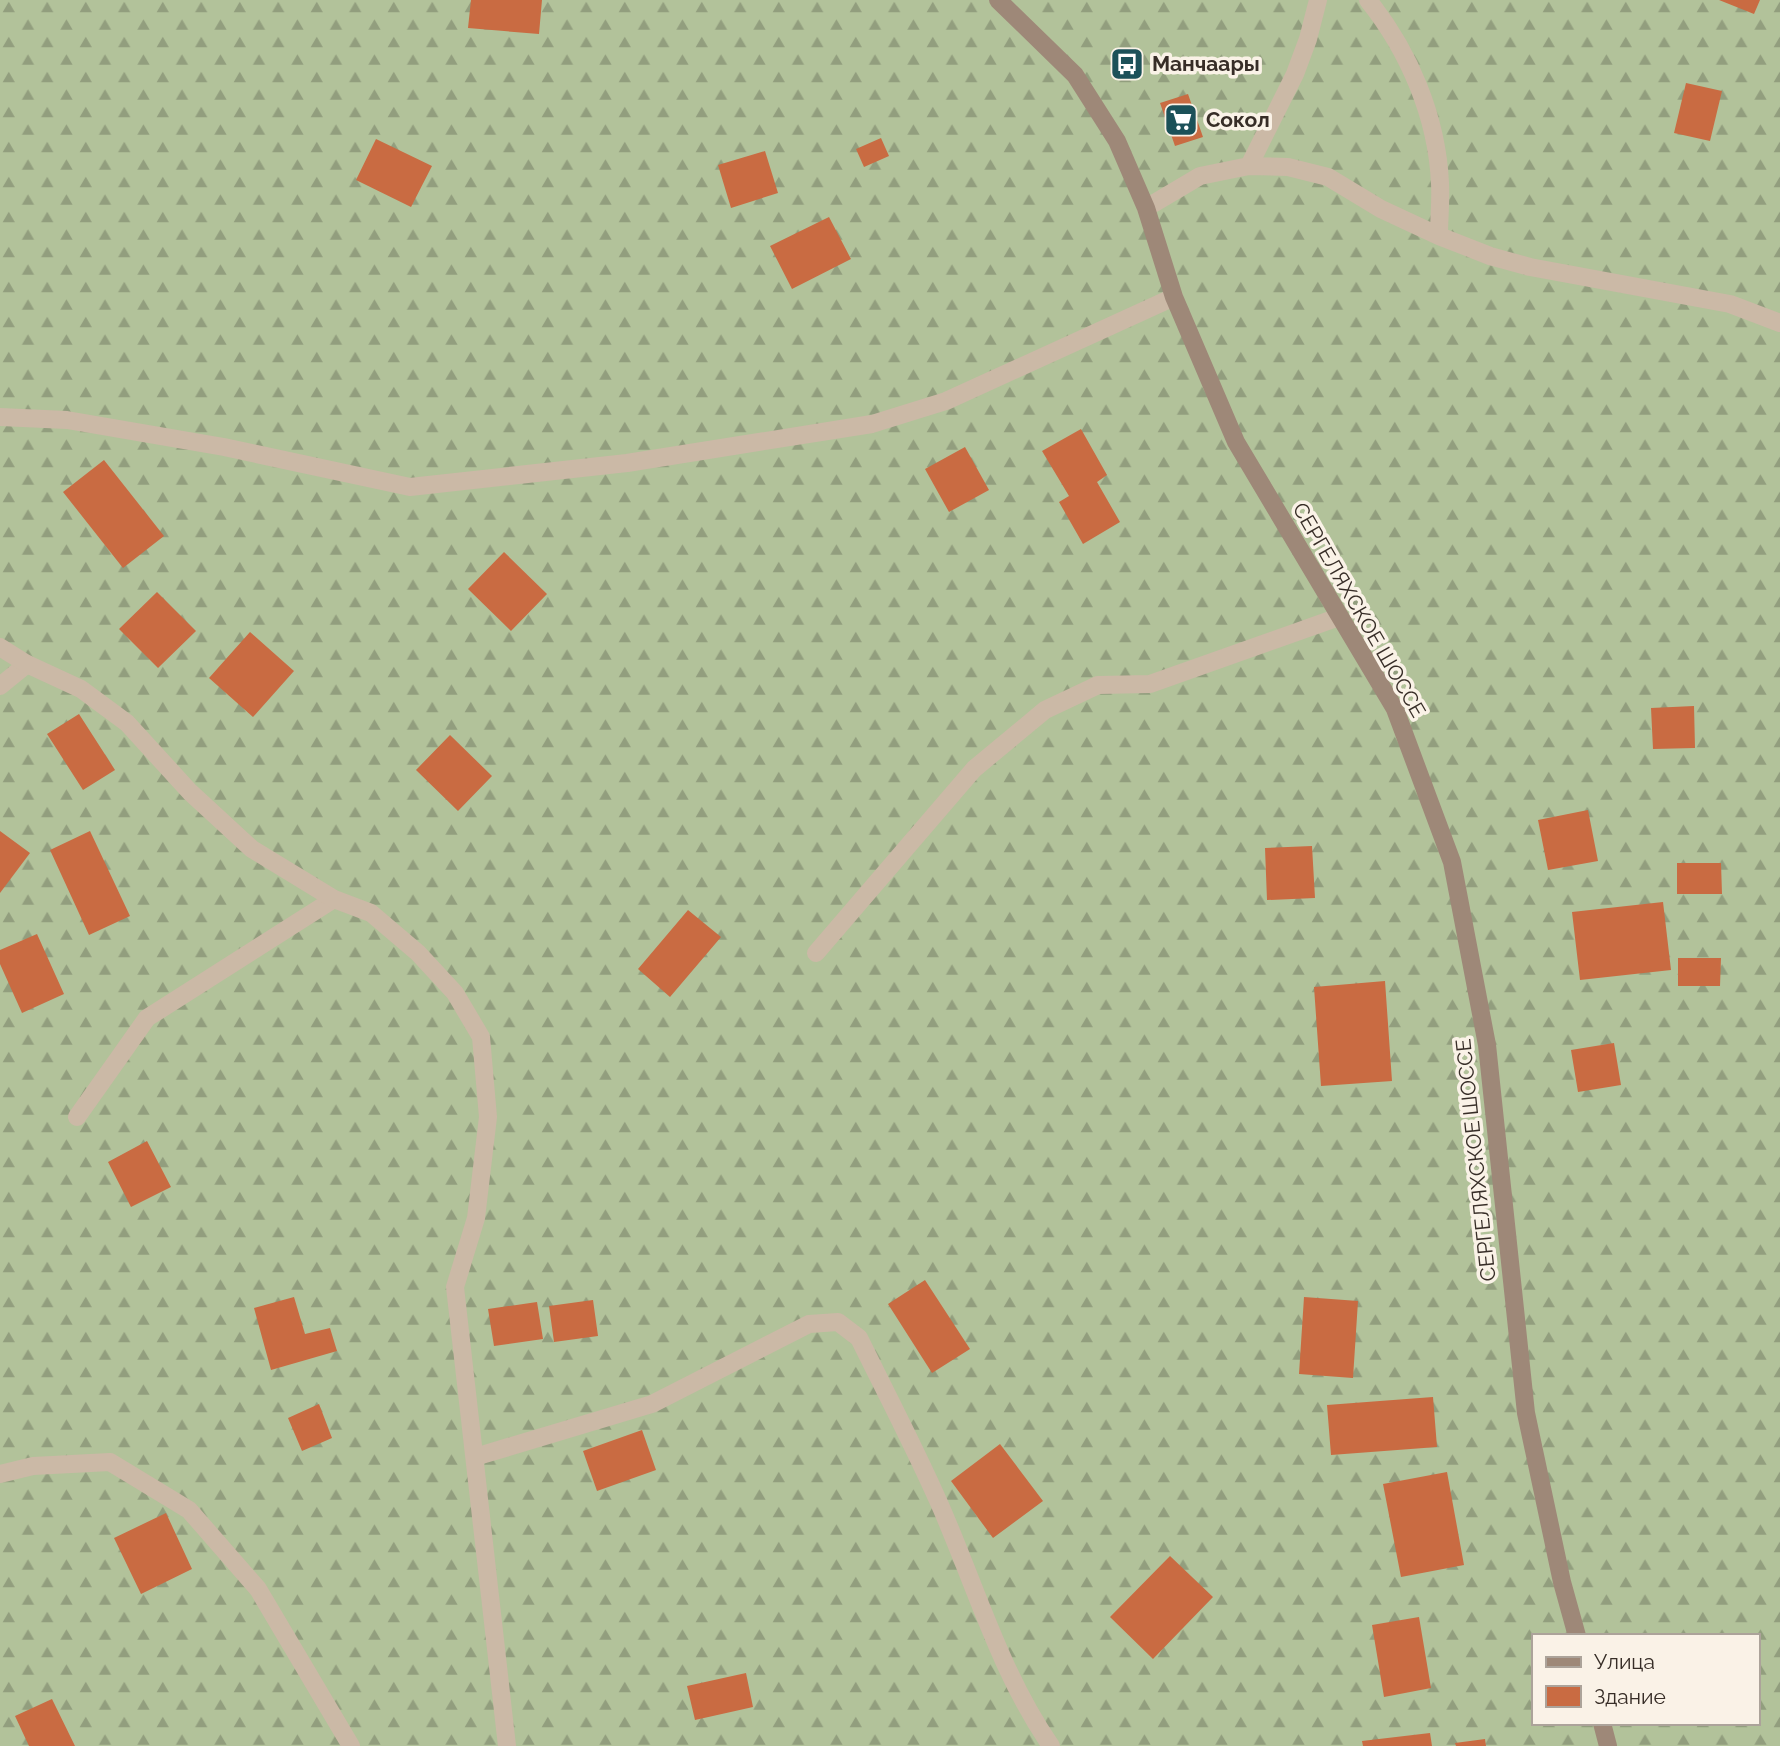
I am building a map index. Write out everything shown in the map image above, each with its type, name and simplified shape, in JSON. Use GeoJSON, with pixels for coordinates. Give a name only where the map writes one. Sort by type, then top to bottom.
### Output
{"type":"FeatureCollection","features":[{"type":"Feature","properties":{"kind":"main road","name":"СЕРГЕЛЯХСКОЕ ШОССЕ"},"geometry":{"type":"LineString","coordinates":[[998,0],[1074,75],[1117,141],[1146,208],[1174,297],[1236,442],[1395,709],[1452,862],[1488,1045],[1527,1413],[1562,1582],[1576,1634]]}},
{"type":"Feature","properties":{"kind":"main road"},"geometry":{"type":"LineString","coordinates":[[1603,1725],[1608,1746]]}},
{"type":"Feature","properties":{"kind":"street"},"geometry":{"type":"LineString","coordinates":[[1249,166],[1295,74],[1318,0]]}},
{"type":"Feature","properties":{"kind":"street"},"geometry":{"type":"LineString","coordinates":[[1368,0],[1405,57],[1423,98],[1433,135],[1440,182],[1439,236]]}},
{"type":"Feature","properties":{"kind":"street"},"geometry":{"type":"LineString","coordinates":[[1146,208],[1200,176],[1249,166],[1288,167],[1328,177],[1381,209],[1490,256],[1531,267],[1730,304],[1780,323]]}},
{"type":"Feature","properties":{"kind":"street"},"geometry":{"type":"LineString","coordinates":[[0,417],[67,420],[224,447],[410,487],[627,463],[872,424],[946,401],[1174,297]]}},
{"type":"Feature","properties":{"kind":"street"},"geometry":{"type":"LineString","coordinates":[[816,953],[974,769],[1045,710],[1098,685],[1150,684],[1339,617]]}},
{"type":"Feature","properties":{"kind":"street"},"geometry":{"type":"LineString","coordinates":[[0,647],[27,664],[81,689],[127,723],[190,792],[252,849],[334,899],[371,913],[418,953],[455,993],[481,1037],[488,1117],[476,1219],[455,1287],[508,1746]]}},
{"type":"Feature","properties":{"kind":"street"},"geometry":{"type":"LineString","coordinates":[[0,686],[27,664]]}},
{"type":"Feature","properties":{"kind":"street"},"geometry":{"type":"LineString","coordinates":[[76,1117],[147,1018],[334,899]]}},
{"type":"Feature","properties":{"kind":"street"},"geometry":{"type":"LineString","coordinates":[[475,1457],[652,1404],[809,1324],[838,1322],[859,1338],[940,1505],[997,1649],[1029,1714],[1051,1746]]}},
{"type":"Feature","properties":{"kind":"street"},"geometry":{"type":"LineString","coordinates":[[0,1474],[33,1466],[110,1462],[189,1510],[258,1589],[352,1746]]}},
{"type":"Feature","properties":{"kind":"green space"},"geometry":{"type":"Polygon","coordinates":[[[0,0],[1780,0],[1780,1746],[0,1746],[0,0]]]}},
{"type":"Feature","properties":{"kind":"building"},"geometry":{"type":"Polygon","coordinates":[[[471,0],[542,0],[539,34],[468,28],[471,0]]]}},
{"type":"Feature","properties":{"kind":"building"},"geometry":{"type":"Polygon","coordinates":[[[1719,0],[1760,0],[1754,14],[1719,0]]]}},
{"type":"Feature","properties":{"kind":"building"},"geometry":{"type":"Polygon","coordinates":[[[1686,83],[1722,91],[1710,141],[1674,133],[1686,83]]]}},
{"type":"Feature","properties":{"kind":"building","name":"Сокол"},"geometry":{"type":"Polygon","coordinates":[[[1188,94],[1203,137],[1175,146],[1160,103],[1188,94]]]}},
{"type":"Feature","properties":{"kind":"building"},"geometry":{"type":"Polygon","coordinates":[[[881,138],[889,156],[864,167],[856,149],[881,138]]]}},
{"type":"Feature","properties":{"kind":"building"},"geometry":{"type":"Polygon","coordinates":[[[376,139],[432,166],[411,207],[356,180],[376,139]]]}},
{"type":"Feature","properties":{"kind":"building"},"geometry":{"type":"Polygon","coordinates":[[[765,151],[778,193],[731,208],[718,165],[765,151]]]}},
{"type":"Feature","properties":{"kind":"building"},"geometry":{"type":"Polygon","coordinates":[[[829,217],[851,259],[792,289],[770,246],[829,217]]]}},
{"type":"Feature","properties":{"kind":"building"},"geometry":{"type":"Polygon","coordinates":[[[1081,429],[1107,475],[1097,482],[1120,522],[1083,544],[1059,502],[1069,496],[1042,451],[1081,429]]]}},
{"type":"Feature","properties":{"kind":"building"},"geometry":{"type":"Polygon","coordinates":[[[965,447],[989,490],[949,512],[925,469],[965,447]]]}},
{"type":"Feature","properties":{"kind":"building"},"geometry":{"type":"Polygon","coordinates":[[[104,460],[164,536],[123,568],[63,492],[104,460]]]}},
{"type":"Feature","properties":{"kind":"building"},"geometry":{"type":"Polygon","coordinates":[[[504,552],[547,594],[511,631],[468,589],[504,552]]]}},
{"type":"Feature","properties":{"kind":"building"},"geometry":{"type":"Polygon","coordinates":[[[157,592],[196,631],[158,668],[119,629],[157,592]]]}},
{"type":"Feature","properties":{"kind":"building"},"geometry":{"type":"Polygon","coordinates":[[[250,632],[294,671],[253,717],[209,678],[250,632]]]}},
{"type":"Feature","properties":{"kind":"building"},"geometry":{"type":"Polygon","coordinates":[[[1694,706],[1695,748],[1653,749],[1651,708],[1694,706]]]}},
{"type":"Feature","properties":{"kind":"building"},"geometry":{"type":"Polygon","coordinates":[[[79,714],[115,770],[83,790],[47,734],[79,714]]]}},
{"type":"Feature","properties":{"kind":"building"},"geometry":{"type":"Polygon","coordinates":[[[450,735],[492,776],[458,811],[416,770],[450,735]]]}},
{"type":"Feature","properties":{"kind":"building"},"geometry":{"type":"Polygon","coordinates":[[[1588,810],[1598,861],[1548,870],[1538,820],[1588,810]]]}},
{"type":"Feature","properties":{"kind":"building"},"geometry":{"type":"Polygon","coordinates":[[[0,831],[30,853],[0,893],[0,831]]]}},
{"type":"Feature","properties":{"kind":"building"},"geometry":{"type":"Polygon","coordinates":[[[90,831],[130,916],[89,935],[50,850],[90,831]]]}},
{"type":"Feature","properties":{"kind":"building"},"geometry":{"type":"Polygon","coordinates":[[[1312,846],[1315,898],[1267,900],[1265,848],[1312,846]]]}},
{"type":"Feature","properties":{"kind":"building"},"geometry":{"type":"Polygon","coordinates":[[[1677,863],[1721,863],[1722,894],[1677,894],[1677,863]]]}},
{"type":"Feature","properties":{"kind":"building"},"geometry":{"type":"Polygon","coordinates":[[[1663,902],[1671,970],[1580,980],[1572,912],[1663,902]]]}},
{"type":"Feature","properties":{"kind":"building"},"geometry":{"type":"Polygon","coordinates":[[[688,910],[721,937],[670,997],[638,969],[688,910]]]}},
{"type":"Feature","properties":{"kind":"building"},"geometry":{"type":"Polygon","coordinates":[[[37,934],[64,994],[22,1013],[0,964],[0,950],[37,934]]]}},
{"type":"Feature","properties":{"kind":"building"},"geometry":{"type":"Polygon","coordinates":[[[1678,958],[1721,958],[1720,986],[1678,986],[1678,958]]]}},
{"type":"Feature","properties":{"kind":"building"},"geometry":{"type":"Polygon","coordinates":[[[1385,981],[1392,1081],[1321,1086],[1314,987],[1385,981]]]}},
{"type":"Feature","properties":{"kind":"building"},"geometry":{"type":"Polygon","coordinates":[[[1614,1043],[1621,1085],[1578,1092],[1571,1050],[1614,1043]]]}},
{"type":"Feature","properties":{"kind":"building"},"geometry":{"type":"Polygon","coordinates":[[[147,1141],[171,1187],[131,1207],[108,1162],[147,1141]]]}},
{"type":"Feature","properties":{"kind":"building"},"geometry":{"type":"Polygon","coordinates":[[[925,1280],[970,1349],[932,1373],[888,1304],[925,1280]]]}},
{"type":"Feature","properties":{"kind":"building"},"geometry":{"type":"Polygon","coordinates":[[[294,1297],[305,1334],[330,1328],[337,1351],[271,1370],[254,1308],[294,1297]]]}},
{"type":"Feature","properties":{"kind":"building"},"geometry":{"type":"Polygon","coordinates":[[[1304,1297],[1358,1301],[1353,1378],[1299,1374],[1304,1297]]]}},
{"type":"Feature","properties":{"kind":"building"},"geometry":{"type":"Polygon","coordinates":[[[593,1300],[598,1336],[554,1342],[549,1306],[593,1300]]]}},
{"type":"Feature","properties":{"kind":"building"},"geometry":{"type":"Polygon","coordinates":[[[537,1302],[543,1339],[494,1346],[488,1309],[537,1302]]]}},
{"type":"Feature","properties":{"kind":"building"},"geometry":{"type":"Polygon","coordinates":[[[1433,1397],[1437,1447],[1331,1455],[1327,1405],[1433,1397]]]}},
{"type":"Feature","properties":{"kind":"building"},"geometry":{"type":"Polygon","coordinates":[[[319,1404],[332,1438],[302,1451],[288,1418],[319,1404]]]}},
{"type":"Feature","properties":{"kind":"building"},"geometry":{"type":"Polygon","coordinates":[[[642,1430],[656,1470],[597,1491],[583,1451],[642,1430]]]}},
{"type":"Feature","properties":{"kind":"building"},"geometry":{"type":"Polygon","coordinates":[[[1000,1444],[1043,1501],[993,1538],[951,1481],[1000,1444]]]}},
{"type":"Feature","properties":{"kind":"building"},"geometry":{"type":"Polygon","coordinates":[[[1447,1472],[1464,1565],[1401,1577],[1383,1484],[1447,1472]]]}},
{"type":"Feature","properties":{"kind":"building"},"geometry":{"type":"Polygon","coordinates":[[[166,1513],[192,1569],[141,1594],[114,1538],[166,1513]]]}},
{"type":"Feature","properties":{"kind":"building"},"geometry":{"type":"Polygon","coordinates":[[[1170,1556],[1213,1597],[1153,1659],[1110,1617],[1170,1556]]]}},
{"type":"Feature","properties":{"kind":"building"},"geometry":{"type":"Polygon","coordinates":[[[1419,1617],[1431,1688],[1384,1697],[1372,1625],[1419,1617]]]}},
{"type":"Feature","properties":{"kind":"building"},"geometry":{"type":"Polygon","coordinates":[[[746,1673],[753,1707],[695,1720],[687,1686],[746,1673]]]}},
{"type":"Feature","properties":{"kind":"building"},"geometry":{"type":"Polygon","coordinates":[[[52,1699],[75,1746],[29,1746],[15,1716],[52,1699]]]}},
{"type":"Feature","properties":{"kind":"building"},"geometry":{"type":"Polygon","coordinates":[[[1430,1733],[1432,1746],[1363,1746],[1362,1741],[1430,1733]]]}},
{"type":"Feature","properties":{"kind":"building"},"geometry":{"type":"Polygon","coordinates":[[[1485,1739],[1486,1746],[1456,1746],[1455,1743],[1485,1739]]]}},
{"type":"Feature","properties":{"kind":"place","name":"Манчаары"},"geometry":{"type":"Point","coordinates":[1127,64]}},
{"type":"Feature","properties":{"kind":"place","name":"Сокол"},"geometry":{"type":"Point","coordinates":[1181,120]}}]}
